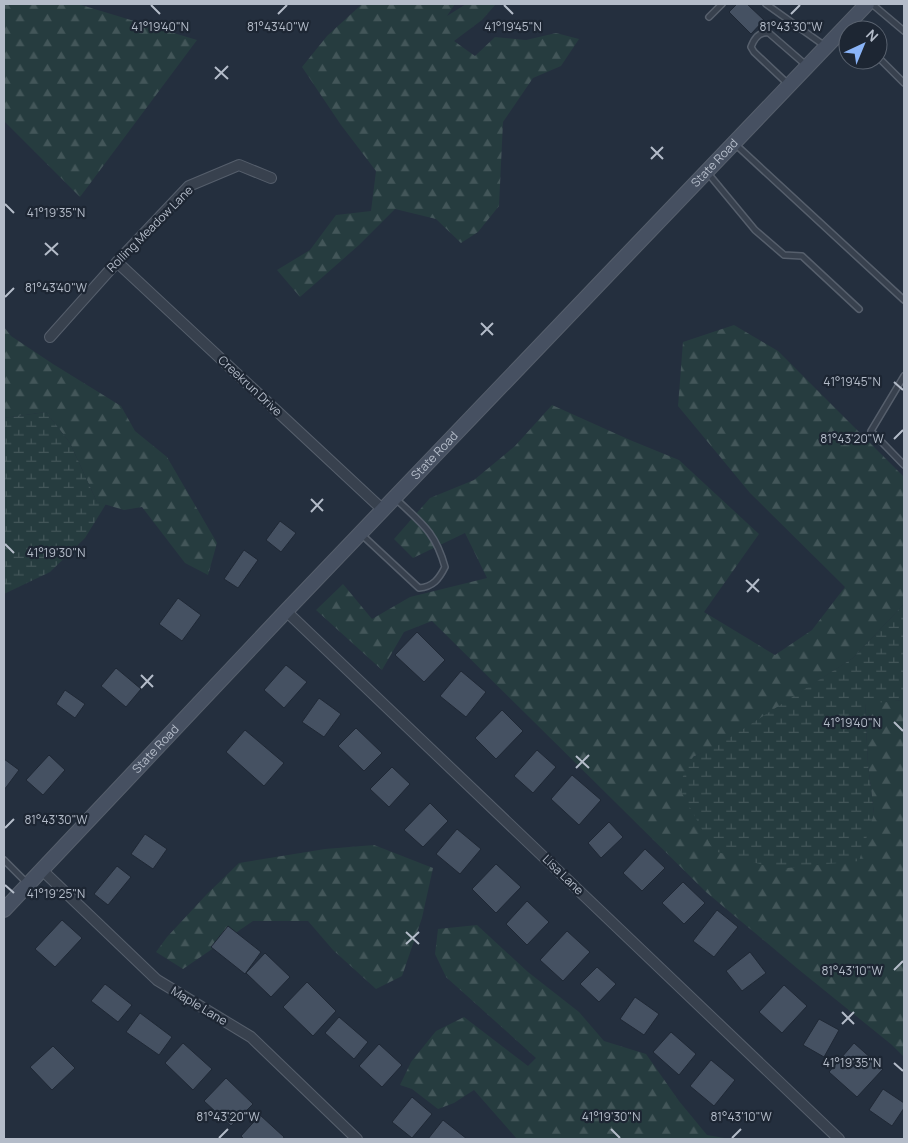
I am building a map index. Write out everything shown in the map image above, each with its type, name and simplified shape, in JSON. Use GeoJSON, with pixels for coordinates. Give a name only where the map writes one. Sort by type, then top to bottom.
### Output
{"type":"FeatureCollection","features":[{"type":"Feature","properties":{"kind":"main road","name":"State Road"},"geometry":{"type":"LineString","coordinates":[[854,20],[867,4]]}},
{"type":"Feature","properties":{"kind":"main road","name":"State Road"},"geometry":{"type":"LineString","coordinates":[[4,910],[286,611],[807,66],[838,37]]}},
{"type":"Feature","properties":{"kind":"street","name":"Rolling Meadow Lane"},"geometry":{"type":"LineString","coordinates":[[50,336],[189,186],[239,165],[271,178]]}},
{"type":"Feature","properties":{"kind":"street","name":"Creekrun Drive"},"geometry":{"type":"LineString","coordinates":[[117,262],[383,510]]}},
{"type":"Feature","properties":{"kind":"street","name":"Lisa Lane"},"geometry":{"type":"LineString","coordinates":[[286,611],[840,1139]]}},
{"type":"Feature","properties":{"kind":"street","name":"Maple Lane"},"geometry":{"type":"LineString","coordinates":[[42,870],[157,980],[251,1037],[357,1139]]}},
{"type":"Feature","properties":{"kind":"lane"},"geometry":{"type":"LineString","coordinates":[[709,17],[722,4]]}},
{"type":"Feature","properties":{"kind":"lane"},"geometry":{"type":"LineString","coordinates":[[766,4],[826,47]]}},
{"type":"Feature","properties":{"kind":"lane"},"geometry":{"type":"LineString","coordinates":[[872,4],[904,31]]}},
{"type":"Feature","properties":{"kind":"lane"},"geometry":{"type":"LineString","coordinates":[[789,85],[751,48],[759,35],[764,32],[769,33],[807,66]]}},
{"type":"Feature","properties":{"kind":"lane"},"geometry":{"type":"LineString","coordinates":[[888,67],[904,83]]}},
{"type":"Feature","properties":{"kind":"lane"},"geometry":{"type":"LineString","coordinates":[[734,143],[904,300]]}},
{"type":"Feature","properties":{"kind":"lane"},"geometry":{"type":"LineString","coordinates":[[706,172],[755,230],[784,255],[802,256],[859,309]]}},
{"type":"Feature","properties":{"kind":"lane"},"geometry":{"type":"LineString","coordinates":[[904,376],[871,432],[904,465]]}},
{"type":"Feature","properties":{"kind":"lane"},"geometry":{"type":"LineString","coordinates":[[361,534],[419,588],[432,585],[440,577],[445,567],[435,538],[395,498]]}},
{"type":"Feature","properties":{"kind":"lane"},"geometry":{"type":"LineString","coordinates":[[4,860],[28,885]]}},
{"type":"Feature","properties":{"kind":"green space"},"geometry":{"type":"Polygon","coordinates":[[[4,4],[78,4],[197,40],[80,197],[4,121],[4,4]]]}},
{"type":"Feature","properties":{"kind":"green space"},"geometry":{"type":"Polygon","coordinates":[[[362,4],[455,4],[447,16],[466,4],[496,4],[482,20],[454,41],[475,56],[495,37],[526,40],[556,33],[579,39],[561,66],[533,78],[503,122],[499,206],[478,232],[461,243],[436,219],[395,209],[359,245],[300,297],[277,270],[310,250],[336,215],[371,211],[376,171],[341,125],[302,67],[327,36],[362,4]]]}},
{"type":"Feature","properties":{"kind":"green space"},"geometry":{"type":"Polygon","coordinates":[[[734,325],[778,351],[904,477],[904,604],[853,658],[720,745],[693,757],[874,814],[868,765],[865,703],[904,700],[904,1057],[892,1045],[706,892],[432,621],[404,632],[382,670],[316,610],[343,584],[372,619],[410,597],[487,578],[465,533],[413,558],[394,539],[430,498],[474,480],[515,446],[552,405],[679,460],[759,534],[704,612],[775,655],[812,630],[845,587],[750,493],[678,406],[683,342],[734,325]]]}},
{"type":"Feature","properties":{"kind":"green space"},"geometry":{"type":"Polygon","coordinates":[[[4,327],[11,336],[121,406],[135,431],[167,457],[217,543],[208,575],[185,563],[142,507],[124,510],[97,502],[70,443],[46,412],[4,418],[4,327]]]}},
{"type":"Feature","properties":{"kind":"green space"},"geometry":{"type":"Polygon","coordinates":[[[46,412],[70,443],[97,502],[106,504],[85,538],[50,572],[4,594],[4,418],[46,412]]]}},
{"type":"Feature","properties":{"kind":"green space"},"geometry":{"type":"Polygon","coordinates":[[[904,604],[904,700],[865,704],[868,765],[874,814],[859,861],[777,869],[714,851],[678,786],[693,757],[720,744],[853,658],[904,604]]]}},
{"type":"Feature","properties":{"kind":"green space"},"geometry":{"type":"Polygon","coordinates":[[[374,845],[433,868],[422,918],[402,976],[376,989],[333,950],[308,921],[253,921],[183,969],[156,952],[167,937],[207,894],[239,863],[325,849],[374,845]]]}},
{"type":"Feature","properties":{"kind":"green space"},"geometry":{"type":"Polygon","coordinates":[[[477,925],[528,972],[579,1012],[604,1041],[646,1054],[679,1101],[707,1135],[730,1139],[517,1139],[474,1090],[454,1103],[438,1109],[412,1089],[400,1085],[411,1062],[436,1031],[464,1017],[528,1066],[536,1058],[446,977],[435,954],[438,929],[477,925]]]}},
{"type":"Feature","properties":{"kind":"building"},"geometry":{"type":"Polygon","coordinates":[[[737,4],[747,4],[764,20],[751,34],[729,12],[737,4]]]}},
{"type":"Feature","properties":{"kind":"building"},"geometry":{"type":"Polygon","coordinates":[[[280,521],[296,533],[281,552],[266,540],[280,521]]]}},
{"type":"Feature","properties":{"kind":"building"},"geometry":{"type":"Polygon","coordinates":[[[244,550],[258,560],[238,588],[224,579],[244,550]]]}},
{"type":"Feature","properties":{"kind":"building"},"geometry":{"type":"Polygon","coordinates":[[[178,598],[201,615],[182,641],[159,624],[178,598]]]}},
{"type":"Feature","properties":{"kind":"building"},"geometry":{"type":"Polygon","coordinates":[[[417,632],[445,660],[424,682],[395,655],[417,632]]]}},
{"type":"Feature","properties":{"kind":"building"},"geometry":{"type":"Polygon","coordinates":[[[286,665],[307,682],[284,708],[264,690],[286,665]]]}},
{"type":"Feature","properties":{"kind":"building"},"geometry":{"type":"Polygon","coordinates":[[[116,668],[141,689],[126,707],[101,686],[116,668]]]}},
{"type":"Feature","properties":{"kind":"building"},"geometry":{"type":"Polygon","coordinates":[[[461,671],[486,692],[466,717],[440,696],[461,671]]]}},
{"type":"Feature","properties":{"kind":"building"},"geometry":{"type":"Polygon","coordinates":[[[65,690],[85,704],[75,718],[56,704],[65,690]]]}},
{"type":"Feature","properties":{"kind":"building"},"geometry":{"type":"Polygon","coordinates":[[[319,698],[341,714],[324,737],[302,722],[319,698]]]}},
{"type":"Feature","properties":{"kind":"building"},"geometry":{"type":"Polygon","coordinates":[[[502,710],[523,731],[496,759],[475,738],[502,710]]]}},
{"type":"Feature","properties":{"kind":"building"},"geometry":{"type":"Polygon","coordinates":[[[356,728],[382,753],[364,771],[338,746],[356,728]]]}},
{"type":"Feature","properties":{"kind":"building"},"geometry":{"type":"Polygon","coordinates":[[[245,730],[284,763],[264,786],[226,752],[245,730]]]}},
{"type":"Feature","properties":{"kind":"building"},"geometry":{"type":"Polygon","coordinates":[[[537,750],[556,767],[533,793],[514,776],[537,750]]]}},
{"type":"Feature","properties":{"kind":"building"},"geometry":{"type":"Polygon","coordinates":[[[49,755],[65,770],[43,795],[26,780],[49,755]]]}},
{"type":"Feature","properties":{"kind":"building"},"geometry":{"type":"Polygon","coordinates":[[[4,759],[19,770],[4,790],[4,759]]]}},
{"type":"Feature","properties":{"kind":"building"},"geometry":{"type":"Polygon","coordinates":[[[392,767],[410,784],[389,807],[370,789],[392,767]]]}},
{"type":"Feature","properties":{"kind":"building"},"geometry":{"type":"Polygon","coordinates":[[[572,775],[601,800],[579,825],[551,799],[572,775]]]}},
{"type":"Feature","properties":{"kind":"building"},"geometry":{"type":"Polygon","coordinates":[[[430,803],[448,821],[423,847],[404,830],[430,803]]]}},
{"type":"Feature","properties":{"kind":"building"},"geometry":{"type":"Polygon","coordinates":[[[609,822],[623,837],[601,858],[588,843],[609,822]]]}},
{"type":"Feature","properties":{"kind":"building"},"geometry":{"type":"Polygon","coordinates":[[[457,829],[481,849],[460,874],[436,854],[457,829]]]}},
{"type":"Feature","properties":{"kind":"building"},"geometry":{"type":"Polygon","coordinates":[[[145,834],[167,849],[153,869],[131,854],[145,834]]]}},
{"type":"Feature","properties":{"kind":"building"},"geometry":{"type":"Polygon","coordinates":[[[645,849],[665,868],[642,891],[623,873],[645,849]]]}},
{"type":"Feature","properties":{"kind":"building"},"geometry":{"type":"Polygon","coordinates":[[[496,864],[521,887],[496,913],[472,889],[496,864]]]}},
{"type":"Feature","properties":{"kind":"building"},"geometry":{"type":"Polygon","coordinates":[[[117,866],[131,877],[108,905],[94,894],[117,866]]]}},
{"type":"Feature","properties":{"kind":"building"},"geometry":{"type":"Polygon","coordinates":[[[683,882],[705,903],[684,924],[662,903],[683,882]]]}},
{"type":"Feature","properties":{"kind":"building"},"geometry":{"type":"Polygon","coordinates":[[[527,901],[549,922],[527,945],[506,924],[527,901]]]}},
{"type":"Feature","properties":{"kind":"building"},"geometry":{"type":"Polygon","coordinates":[[[717,910],[738,927],[714,957],[693,941],[717,910]]]}},
{"type":"Feature","properties":{"kind":"building"},"geometry":{"type":"Polygon","coordinates":[[[62,920],[82,938],[55,967],[35,949],[62,920]]]}},
{"type":"Feature","properties":{"kind":"building"},"geometry":{"type":"Polygon","coordinates":[[[228,926],[261,952],[245,974],[211,947],[228,926]]]}},
{"type":"Feature","properties":{"kind":"building"},"geometry":{"type":"Polygon","coordinates":[[[567,931],[590,952],[563,981],[540,960],[567,931]]]}},
{"type":"Feature","properties":{"kind":"building"},"geometry":{"type":"Polygon","coordinates":[[[750,952],[766,973],[742,991],[726,971],[750,952]]]}},
{"type":"Feature","properties":{"kind":"building"},"geometry":{"type":"Polygon","coordinates":[[[265,953],[290,977],[271,997],[246,973],[265,953]]]}},
{"type":"Feature","properties":{"kind":"building"},"geometry":{"type":"Polygon","coordinates":[[[597,967],[616,984],[599,1002],[580,984],[597,967]]]}},
{"type":"Feature","properties":{"kind":"building"},"geometry":{"type":"Polygon","coordinates":[[[307,982],[336,1011],[313,1036],[283,1007],[307,982]]]}},
{"type":"Feature","properties":{"kind":"building"},"geometry":{"type":"Polygon","coordinates":[[[105,984],[132,1005],[118,1022],[91,1001],[105,984]]]}},
{"type":"Feature","properties":{"kind":"building"},"geometry":{"type":"Polygon","coordinates":[[[784,985],[807,1006],[782,1033],[759,1012],[784,985]]]}},
{"type":"Feature","properties":{"kind":"building"},"geometry":{"type":"Polygon","coordinates":[[[635,997],[659,1014],[644,1035],[620,1019],[635,997]]]}},
{"type":"Feature","properties":{"kind":"building"},"geometry":{"type":"Polygon","coordinates":[[[140,1013],[172,1037],[159,1055],[126,1032],[140,1013]]]}},
{"type":"Feature","properties":{"kind":"building"},"geometry":{"type":"Polygon","coordinates":[[[339,1017],[368,1042],[354,1059],[325,1033],[339,1017]]]}},
{"type":"Feature","properties":{"kind":"building"},"geometry":{"type":"Polygon","coordinates":[[[819,1019],[839,1030],[824,1057],[803,1045],[819,1019]]]}},
{"type":"Feature","properties":{"kind":"building"},"geometry":{"type":"Polygon","coordinates":[[[671,1032],[696,1054],[679,1075],[653,1052],[671,1032]]]}},
{"type":"Feature","properties":{"kind":"building"},"geometry":{"type":"Polygon","coordinates":[[[183,1043],[212,1069],[193,1090],[165,1063],[183,1043]]]}},
{"type":"Feature","properties":{"kind":"building"},"geometry":{"type":"Polygon","coordinates":[[[854,1043],[883,1069],[857,1097],[829,1072],[854,1043]]]}},
{"type":"Feature","properties":{"kind":"building"},"geometry":{"type":"Polygon","coordinates":[[[379,1044],[402,1065],[382,1087],[359,1066],[379,1044]]]}},
{"type":"Feature","properties":{"kind":"building"},"geometry":{"type":"Polygon","coordinates":[[[53,1046],[75,1068],[52,1090],[30,1067],[53,1046]]]}},
{"type":"Feature","properties":{"kind":"building"},"geometry":{"type":"Polygon","coordinates":[[[711,1060],[735,1080],[714,1106],[690,1086],[711,1060]]]}},
{"type":"Feature","properties":{"kind":"building"},"geometry":{"type":"Polygon","coordinates":[[[226,1078],[253,1104],[231,1126],[204,1101],[226,1078]]]}},
{"type":"Feature","properties":{"kind":"building"},"geometry":{"type":"Polygon","coordinates":[[[883,1089],[904,1103],[904,1108],[892,1126],[869,1110],[883,1089]]]}},
{"type":"Feature","properties":{"kind":"building"},"geometry":{"type":"Polygon","coordinates":[[[412,1097],[432,1114],[412,1138],[392,1122],[412,1097]]]}},
{"type":"Feature","properties":{"kind":"building"},"geometry":{"type":"Polygon","coordinates":[[[260,1115],[284,1137],[283,1139],[244,1139],[241,1136],[260,1115]]]}},
{"type":"Feature","properties":{"kind":"building"},"geometry":{"type":"Polygon","coordinates":[[[443,1120],[467,1139],[428,1139],[443,1120]]]}}]}
